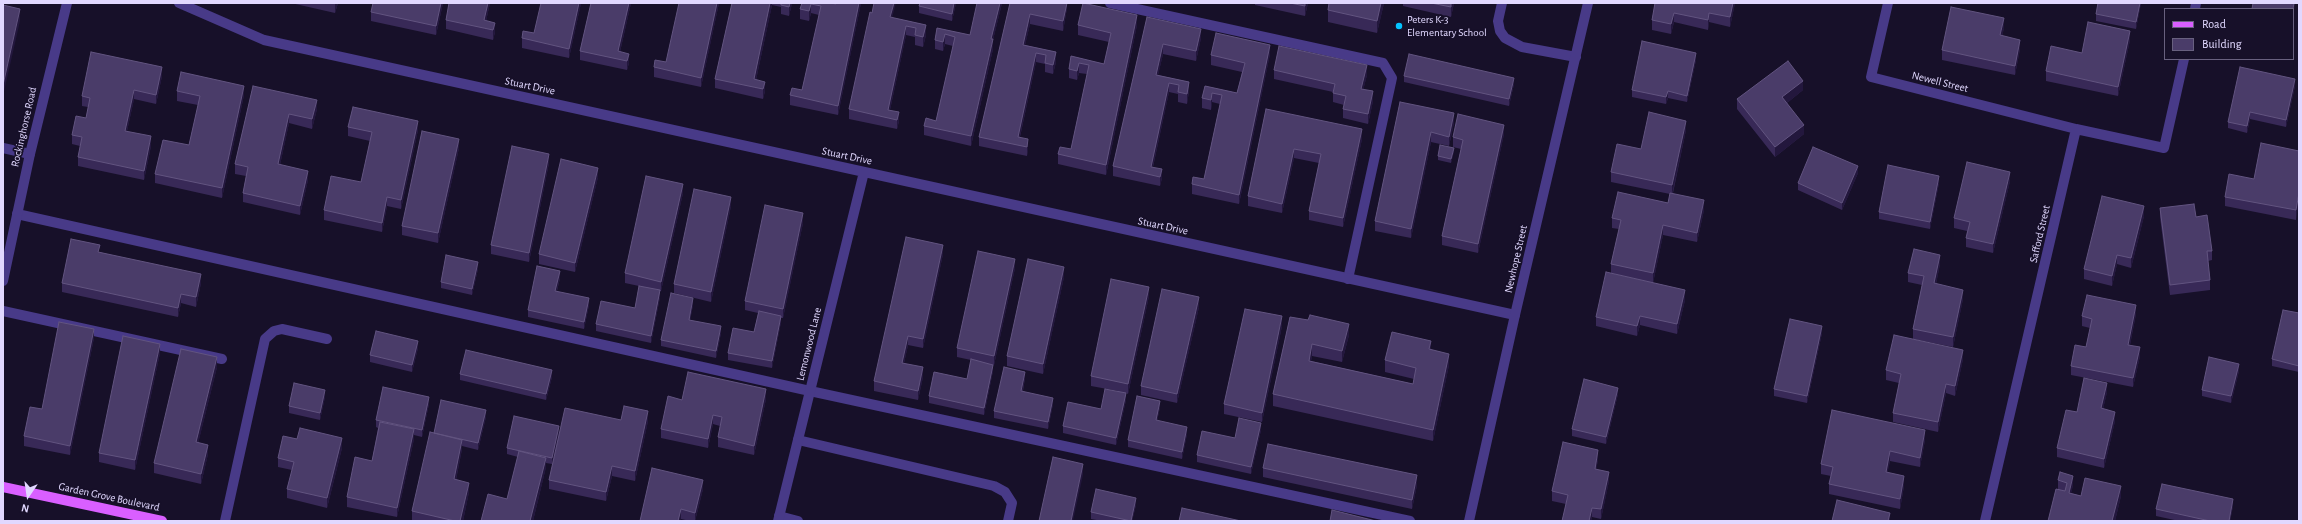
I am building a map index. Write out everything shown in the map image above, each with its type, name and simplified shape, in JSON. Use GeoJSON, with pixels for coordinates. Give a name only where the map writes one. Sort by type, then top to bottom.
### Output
{"type":"FeatureCollection","features":[{"type":"Feature","properties":{"kind":"main road","name":"Garden Grove Boulevard"},"geometry":{"type":"LineString","coordinates":[[3,487],[162,521]]}},
{"type":"Feature","properties":{"kind":"street","name":"Rockinghorse Road"},"geometry":{"type":"LineString","coordinates":[[3,281],[30,154],[67,3]]}},
{"type":"Feature","properties":{"kind":"street","name":"Stuart Drive"},"geometry":{"type":"LineString","coordinates":[[179,3],[264,40],[1515,315]]}},
{"type":"Feature","properties":{"kind":"street"},"geometry":{"type":"LineString","coordinates":[[1110,3],[1383,63],[1392,78],[1348,279]]}},
{"type":"Feature","properties":{"kind":"street"},"geometry":{"type":"LineString","coordinates":[[1502,3],[1498,21],[1500,32],[1505,38],[1522,46],[1576,57]]}},
{"type":"Feature","properties":{"kind":"street","name":"Newhope Street"},"geometry":{"type":"LineString","coordinates":[[1469,521],[1515,315],[1588,3]]}},
{"type":"Feature","properties":{"kind":"street","name":"Newell Street"},"geometry":{"type":"LineString","coordinates":[[1888,3],[1871,77],[2076,129]]}},
{"type":"Feature","properties":{"kind":"street"},"geometry":{"type":"LineString","coordinates":[[2076,129],[2164,148],[2184,60]]}},
{"type":"Feature","properties":{"kind":"street","name":"Safford Street"},"geometry":{"type":"LineString","coordinates":[[1985,521],[2076,129]]}},
{"type":"Feature","properties":{"kind":"street"},"geometry":{"type":"LineString","coordinates":[[3,148],[30,154]]}},
{"type":"Feature","properties":{"kind":"street","name":"Lemonwood Lane"},"geometry":{"type":"LineString","coordinates":[[779,519],[864,172]]}},
{"type":"Feature","properties":{"kind":"street"},"geometry":{"type":"LineString","coordinates":[[18,214],[810,391],[1410,521]]}},
{"type":"Feature","properties":{"kind":"street"},"geometry":{"type":"LineString","coordinates":[[3,311],[222,359]]}},
{"type":"Feature","properties":{"kind":"street"},"geometry":{"type":"LineString","coordinates":[[224,521],[265,339],[274,331],[282,329],[327,339]]}},
{"type":"Feature","properties":{"kind":"street"},"geometry":{"type":"LineString","coordinates":[[798,440],[994,486],[1005,492],[1012,503],[1008,521]]}},
{"type":"Feature","properties":{"kind":"street"},"geometry":{"type":"LineString","coordinates":[[779,519],[798,521]]}},
{"type":"Feature","properties":{"kind":"building"},"geometry":{"type":"Polygon","coordinates":[[[373,3],[441,3],[436,26],[371,12],[373,3]]]}},
{"type":"Feature","properties":{"kind":"building"},"geometry":{"type":"Polygon","coordinates":[[[449,3],[488,3],[484,20],[495,23],[493,30],[446,20],[449,3]]]}},
{"type":"Feature","properties":{"kind":"building"},"geometry":{"type":"Polygon","coordinates":[[[541,3],[579,3],[569,49],[522,38],[523,31],[534,33],[541,3]]]}},
{"type":"Feature","properties":{"kind":"building"},"geometry":{"type":"Polygon","coordinates":[[[591,3],[629,3],[618,51],[629,54],[627,61],[580,51],[591,3]]]}},
{"type":"Feature","properties":{"kind":"building"},"geometry":{"type":"Polygon","coordinates":[[[679,3],[717,3],[701,78],[654,67],[655,60],[666,62],[679,3]]]}},
{"type":"Feature","properties":{"kind":"building"},"geometry":{"type":"Polygon","coordinates":[[[732,3],[770,3],[754,79],[765,82],[763,89],[715,79],[732,3]]]}},
{"type":"Feature","properties":{"kind":"building"},"geometry":{"type":"Polygon","coordinates":[[[781,3],[790,3],[789,7],[781,5],[781,3]]]}},
{"type":"Feature","properties":{"kind":"building"},"geometry":{"type":"Polygon","coordinates":[[[802,3],[859,3],[838,106],[790,95],[792,88],[802,90],[821,6],[811,4],[809,11],[800,9],[802,3]]]}},
{"type":"Feature","properties":{"kind":"building"},"geometry":{"type":"Polygon","coordinates":[[[874,3],[894,3],[890,17],[926,25],[923,37],[915,35],[916,28],[906,26],[888,110],[899,112],[897,120],[849,109],[870,12],[872,13],[874,3]]]}},
{"type":"Feature","properties":{"kind":"building"},"geometry":{"type":"Polygon","coordinates":[[[920,3],[954,3],[952,14],[919,6],[920,3]]]}},
{"type":"Feature","properties":{"kind":"building"},"geometry":{"type":"Polygon","coordinates":[[[977,3],[1000,3],[971,136],[924,126],[926,118],[936,121],[955,37],[945,34],[943,42],[935,40],[937,28],[970,35],[977,3]]]}},
{"type":"Feature","properties":{"kind":"building"},"geometry":{"type":"Polygon","coordinates":[[[1010,3],[1067,3],[1063,21],[1030,14],[1023,45],[1056,52],[1053,65],[1045,63],[1046,55],[1036,53],[1018,137],[1028,139],[1027,147],[979,137],[1010,3]]]}},
{"type":"Feature","properties":{"kind":"building"},"geometry":{"type":"Polygon","coordinates":[[[1083,3],[1137,15],[1106,165],[1058,154],[1060,147],[1071,149],[1089,65],[1079,63],[1077,71],[1069,69],[1071,56],[1104,64],[1111,33],[1078,25],[1083,3]]]}},
{"type":"Feature","properties":{"kind":"building"},"geometry":{"type":"Polygon","coordinates":[[[1290,3],[1305,3],[1305,6],[1290,3]]]}},
{"type":"Feature","properties":{"kind":"building"},"geometry":{"type":"Polygon","coordinates":[[[1329,3],[1381,3],[1377,21],[1328,10],[1329,3]]]}},
{"type":"Feature","properties":{"kind":"building"},"geometry":{"type":"Polygon","coordinates":[[[1431,3],[1451,3],[1451,7],[1431,3]]]}},
{"type":"Feature","properties":{"kind":"building"},"geometry":{"type":"Polygon","coordinates":[[[1655,3],[1733,3],[1730,17],[1709,13],[1708,20],[1674,13],[1671,24],[1652,20],[1655,3]]]}},
{"type":"Feature","properties":{"kind":"building"},"geometry":{"type":"Polygon","coordinates":[[[2098,3],[2140,3],[2136,22],[2096,14],[2098,3]]]}},
{"type":"Feature","properties":{"kind":"building"},"geometry":{"type":"Polygon","coordinates":[[[2253,3],[2294,3],[2293,8],[2252,8],[2253,3]]]}},
{"type":"Feature","properties":{"kind":"building"},"geometry":{"type":"Polygon","coordinates":[[[3,5],[20,9],[3,85],[3,5]]]}},
{"type":"Feature","properties":{"kind":"building"},"geometry":{"type":"Polygon","coordinates":[[[1951,7],[2004,18],[2000,35],[2020,40],[2015,66],[1942,50],[1951,7]]]}},
{"type":"Feature","properties":{"kind":"building"},"geometry":{"type":"Polygon","coordinates":[[[1147,17],[1201,29],[1196,51],[1163,44],[1156,75],[1189,82],[1187,94],[1178,92],[1179,85],[1169,83],[1151,167],[1162,169],[1160,177],[1113,166],[1147,17]]]}},
{"type":"Feature","properties":{"kind":"building"},"geometry":{"type":"Polygon","coordinates":[[[2088,22],[2130,31],[2118,87],[2046,71],[2051,46],[2082,53],[2088,22]]]}},
{"type":"Feature","properties":{"kind":"building"},"geometry":{"type":"Polygon","coordinates":[[[1216,33],[1270,45],[1239,195],[1192,184],[1193,177],[1204,179],[1222,95],[1212,93],[1211,100],[1202,98],[1205,86],[1237,93],[1245,63],[1211,55],[1216,33]]]}},
{"type":"Feature","properties":{"kind":"building"},"geometry":{"type":"Polygon","coordinates":[[[1642,41],[1696,53],[1687,96],[1668,91],[1666,97],[1632,90],[1642,41]]]}},
{"type":"Feature","properties":{"kind":"building"},"geometry":{"type":"Polygon","coordinates":[[[1279,46],[1367,65],[1361,89],[1373,91],[1368,114],[1343,109],[1346,96],[1333,93],[1335,84],[1274,70],[1279,46]]]}},
{"type":"Feature","properties":{"kind":"building"},"geometry":{"type":"Polygon","coordinates":[[[91,52],[162,67],[156,95],[134,90],[125,131],[151,136],[144,171],[78,157],[82,137],[72,135],[76,116],[86,118],[90,98],[82,96],[91,52]]]}},
{"type":"Feature","properties":{"kind":"building"},"geometry":{"type":"Polygon","coordinates":[[[1409,54],[1514,78],[1509,99],[1404,76],[1409,54]]]}},
{"type":"Feature","properties":{"kind":"building"},"geometry":{"type":"Polygon","coordinates":[[[1788,61],[1803,81],[1782,97],[1804,125],[1775,147],[1737,99],[1788,61]]]}},
{"type":"Feature","properties":{"kind":"building"},"geometry":{"type":"Polygon","coordinates":[[[2240,67],[2295,79],[2286,120],[2250,112],[2247,126],[2228,122],[2240,67]]]}},
{"type":"Feature","properties":{"kind":"building"},"geometry":{"type":"Polygon","coordinates":[[[181,72],[244,86],[222,188],[155,174],[163,140],[189,145],[200,96],[177,91],[181,72]]]}},
{"type":"Feature","properties":{"kind":"building"},"geometry":{"type":"Polygon","coordinates":[[[253,86],[317,100],[312,119],[289,114],[278,164],[308,171],[300,206],[243,193],[248,167],[235,164],[253,86]]]}},
{"type":"Feature","properties":{"kind":"building"},"geometry":{"type":"Polygon","coordinates":[[[1400,102],[1454,113],[1449,137],[1431,132],[1411,229],[1375,221],[1400,102]]]}},
{"type":"Feature","properties":{"kind":"building"},"geometry":{"type":"Polygon","coordinates":[[[353,107],[418,121],[401,200],[387,197],[382,223],[324,210],[331,176],[361,182],[372,132],[348,127],[353,107]]]}},
{"type":"Feature","properties":{"kind":"building"},"geometry":{"type":"Polygon","coordinates":[[[1266,109],[1362,129],[1343,218],[1309,211],[1321,154],[1294,149],[1282,204],[1248,196],[1266,109]]]}},
{"type":"Feature","properties":{"kind":"building"},"geometry":{"type":"Polygon","coordinates":[[[1649,112],[1686,121],[1672,185],[1611,172],[1617,144],[1641,149],[1649,112]]]}},
{"type":"Feature","properties":{"kind":"building"},"geometry":{"type":"Polygon","coordinates":[[[1458,114],[1504,125],[1478,244],[1442,236],[1463,140],[1453,137],[1458,114]]]}},
{"type":"Feature","properties":{"kind":"building"},"geometry":{"type":"Polygon","coordinates":[[[422,131],[459,139],[438,233],[402,226],[422,131]]]}},
{"type":"Feature","properties":{"kind":"building"},"geometry":{"type":"Polygon","coordinates":[[[2261,143],[2299,151],[2299,193],[2296,210],[2225,197],[2229,174],[2254,179],[2261,143]]]}},
{"type":"Feature","properties":{"kind":"building"},"geometry":{"type":"Polygon","coordinates":[[[1440,145],[1454,148],[1451,159],[1438,156],[1440,145]]]}},
{"type":"Feature","properties":{"kind":"building"},"geometry":{"type":"Polygon","coordinates":[[[512,146],[549,154],[529,253],[491,245],[512,146]]]}},
{"type":"Feature","properties":{"kind":"building"},"geometry":{"type":"Polygon","coordinates":[[[1813,147],[1858,166],[1842,203],[1798,183],[1813,147]]]}},
{"type":"Feature","properties":{"kind":"building"},"geometry":{"type":"Polygon","coordinates":[[[561,159],[598,168],[575,263],[539,254],[561,159]]]}},
{"type":"Feature","properties":{"kind":"building"},"geometry":{"type":"Polygon","coordinates":[[[1967,162],[2010,172],[1993,244],[1966,238],[1970,222],[1954,218],[1967,162]]]}},
{"type":"Feature","properties":{"kind":"building"},"geometry":{"type":"Polygon","coordinates":[[[1888,165],[1939,176],[1930,222],[1879,212],[1888,165]]]}},
{"type":"Feature","properties":{"kind":"building"},"geometry":{"type":"Polygon","coordinates":[[[646,176],[683,184],[661,282],[625,273],[646,176]]]}},
{"type":"Feature","properties":{"kind":"building"},"geometry":{"type":"Polygon","coordinates":[[[694,189],[731,197],[711,292],[674,284],[694,189]]]}},
{"type":"Feature","properties":{"kind":"building"},"geometry":{"type":"Polygon","coordinates":[[[1618,192],[1668,203],[1670,193],[1704,200],[1697,233],[1663,225],[1653,273],[1611,264],[1621,220],[1612,218],[1618,192]]]}},
{"type":"Feature","properties":{"kind":"building"},"geometry":{"type":"Polygon","coordinates":[[[2102,196],[2144,206],[2131,258],[2117,255],[2112,276],[2084,269],[2102,196]]]}},
{"type":"Feature","properties":{"kind":"building"},"geometry":{"type":"Polygon","coordinates":[[[2194,204],[2196,217],[2207,215],[2212,251],[2207,251],[2210,280],[2170,285],[2160,208],[2194,204]]]}},
{"type":"Feature","properties":{"kind":"building"},"geometry":{"type":"Polygon","coordinates":[[[765,205],[803,213],[783,309],[745,301],[765,205]]]}},
{"type":"Feature","properties":{"kind":"building"},"geometry":{"type":"Polygon","coordinates":[[[906,237],[943,245],[923,339],[908,336],[902,363],[923,367],[918,391],[874,381],[906,237]]]}},
{"type":"Feature","properties":{"kind":"building"},"geometry":{"type":"Polygon","coordinates":[[[71,239],[100,245],[98,252],[201,274],[196,297],[181,294],[178,308],[62,283],[71,239]]]}},
{"type":"Feature","properties":{"kind":"building"},"geometry":{"type":"Polygon","coordinates":[[[1914,249],[1940,255],[1934,283],[1963,290],[1953,337],[1913,329],[1924,276],[1908,273],[1914,249]]]}},
{"type":"Feature","properties":{"kind":"building"},"geometry":{"type":"Polygon","coordinates":[[[978,251],[1015,259],[994,356],[957,348],[978,251]]]}},
{"type":"Feature","properties":{"kind":"building"},"geometry":{"type":"Polygon","coordinates":[[[446,255],[478,262],[472,289],[441,282],[446,255]]]}},
{"type":"Feature","properties":{"kind":"building"},"geometry":{"type":"Polygon","coordinates":[[[1028,259],[1064,267],[1043,364],[1007,356],[1028,259]]]}},
{"type":"Feature","properties":{"kind":"building"},"geometry":{"type":"Polygon","coordinates":[[[537,266],[560,271],[555,291],[589,298],[584,322],[528,310],[537,266]]]}},
{"type":"Feature","properties":{"kind":"building"},"geometry":{"type":"Polygon","coordinates":[[[1606,272],[1685,290],[1677,324],[1640,316],[1637,326],[1596,317],[1606,272]]]}},
{"type":"Feature","properties":{"kind":"building"},"geometry":{"type":"Polygon","coordinates":[[[1111,279],[1149,287],[1128,384],[1091,376],[1111,279]]]}},
{"type":"Feature","properties":{"kind":"building"},"geometry":{"type":"Polygon","coordinates":[[[639,286],[660,290],[651,336],[596,324],[601,301],[635,308],[639,286]]]}},
{"type":"Feature","properties":{"kind":"building"},"geometry":{"type":"Polygon","coordinates":[[[1162,289],[1199,297],[1177,394],[1141,386],[1162,289]]]}},
{"type":"Feature","properties":{"kind":"building"},"geometry":{"type":"Polygon","coordinates":[[[671,293],[693,298],[689,320],[721,326],[716,351],[661,340],[671,293]]]}},
{"type":"Feature","properties":{"kind":"building"},"geometry":{"type":"Polygon","coordinates":[[[2087,295],[2136,305],[2128,345],[2140,347],[2133,378],[2071,366],[2075,345],[2086,347],[2092,319],[2082,316],[2087,295]]]}},
{"type":"Feature","properties":{"kind":"building"},"geometry":{"type":"Polygon","coordinates":[[[1245,309],[1282,316],[1262,413],[1224,404],[1245,309]]]}},
{"type":"Feature","properties":{"kind":"building"},"geometry":{"type":"Polygon","coordinates":[[[2283,310],[2299,313],[2299,366],[2272,359],[2283,310]]]}},
{"type":"Feature","properties":{"kind":"building"},"geometry":{"type":"Polygon","coordinates":[[[759,311],[781,316],[772,361],[728,353],[733,328],[754,332],[759,311]]]}},
{"type":"Feature","properties":{"kind":"building"},"geometry":{"type":"Polygon","coordinates":[[[1310,315],[1349,324],[1342,351],[1312,344],[1309,361],[1413,384],[1416,368],[1385,360],[1392,332],[1431,341],[1429,349],[1449,354],[1433,430],[1273,394],[1290,317],[1308,320],[1310,315]]]}},
{"type":"Feature","properties":{"kind":"building"},"geometry":{"type":"Polygon","coordinates":[[[1790,319],[1822,326],[1807,396],[1774,389],[1790,319]]]}},
{"type":"Feature","properties":{"kind":"building"},"geometry":{"type":"Polygon","coordinates":[[[59,322],[94,329],[70,446],[24,436],[30,407],[42,409],[59,322]]]}},
{"type":"Feature","properties":{"kind":"building"},"geometry":{"type":"Polygon","coordinates":[[[376,331],[418,341],[412,365],[370,355],[376,331]]]}},
{"type":"Feature","properties":{"kind":"building"},"geometry":{"type":"Polygon","coordinates":[[[1894,335],[1963,350],[1955,386],[1946,384],[1938,422],[1893,413],[1901,374],[1886,370],[1894,335]]]}},
{"type":"Feature","properties":{"kind":"building"},"geometry":{"type":"Polygon","coordinates":[[[123,336],[160,344],[135,460],[99,453],[123,336]]]}},
{"type":"Feature","properties":{"kind":"building"},"geometry":{"type":"Polygon","coordinates":[[[181,349],[217,357],[196,442],[208,445],[201,474],[154,463],[181,349]]]}},
{"type":"Feature","properties":{"kind":"building"},"geometry":{"type":"Polygon","coordinates":[[[466,350],[552,370],[546,394],[460,374],[466,350]]]}},
{"type":"Feature","properties":{"kind":"building"},"geometry":{"type":"Polygon","coordinates":[[[2209,357],[2239,364],[2231,396],[2202,390],[2209,357]]]}},
{"type":"Feature","properties":{"kind":"building"},"geometry":{"type":"Polygon","coordinates":[[[971,359],[993,365],[984,408],[929,396],[934,372],[967,379],[971,359]]]}},
{"type":"Feature","properties":{"kind":"building"},"geometry":{"type":"Polygon","coordinates":[[[1004,367],[1025,372],[1021,391],[1053,398],[1048,422],[994,411],[1004,367]]]}},
{"type":"Feature","properties":{"kind":"building"},"geometry":{"type":"Polygon","coordinates":[[[688,372],[766,389],[754,446],[718,437],[722,417],[713,415],[708,439],[661,429],[668,396],[682,400],[688,372]]]}},
{"type":"Feature","properties":{"kind":"building"},"geometry":{"type":"Polygon","coordinates":[[[2084,378],[2107,383],[2101,408],[2115,412],[2104,459],[2057,448],[2066,410],[2077,412],[2084,378]]]}},
{"type":"Feature","properties":{"kind":"building"},"geometry":{"type":"Polygon","coordinates":[[[1584,379],[1618,388],[1606,437],[1572,429],[1584,379]]]}},
{"type":"Feature","properties":{"kind":"building"},"geometry":{"type":"Polygon","coordinates":[[[294,383],[325,390],[320,413],[289,406],[294,383]]]}},
{"type":"Feature","properties":{"kind":"building"},"geometry":{"type":"Polygon","coordinates":[[[383,387],[429,397],[422,430],[376,420],[383,387]]]}},
{"type":"Feature","properties":{"kind":"building"},"geometry":{"type":"Polygon","coordinates":[[[1105,389],[1126,393],[1116,438],[1063,426],[1068,402],[1101,409],[1105,389]]]}},
{"type":"Feature","properties":{"kind":"building"},"geometry":{"type":"Polygon","coordinates":[[[1137,396],[1160,401],[1156,420],[1187,427],[1182,452],[1128,440],[1137,396]]]}},
{"type":"Feature","properties":{"kind":"building"},"geometry":{"type":"Polygon","coordinates":[[[441,400],[486,410],[478,443],[434,433],[441,400]]]}},
{"type":"Feature","properties":{"kind":"building"},"geometry":{"type":"Polygon","coordinates":[[[624,406],[648,411],[635,471],[612,466],[606,492],[549,480],[565,408],[621,420],[624,406]]]}},
{"type":"Feature","properties":{"kind":"building"},"geometry":{"type":"Polygon","coordinates":[[[1832,410],[1925,430],[1920,458],[1890,451],[1886,472],[1904,476],[1900,499],[1829,484],[1833,467],[1821,464],[1832,410]]]}},
{"type":"Feature","properties":{"kind":"building"},"geometry":{"type":"Polygon","coordinates":[[[514,416],[559,426],[552,458],[507,448],[514,416]]]}},
{"type":"Feature","properties":{"kind":"building"},"geometry":{"type":"Polygon","coordinates":[[[1239,418],[1261,423],[1251,467],[1197,455],[1202,431],[1235,438],[1239,418]]]}},
{"type":"Feature","properties":{"kind":"building"},"geometry":{"type":"Polygon","coordinates":[[[380,422],[414,429],[397,508],[347,497],[355,457],[372,461],[380,422]]]}},
{"type":"Feature","properties":{"kind":"building"},"geometry":{"type":"Polygon","coordinates":[[[300,428],[342,438],[327,498],[287,489],[294,462],[278,458],[283,436],[297,439],[300,428]]]}},
{"type":"Feature","properties":{"kind":"building"},"geometry":{"type":"Polygon","coordinates":[[[430,432],[462,440],[454,479],[469,483],[460,521],[412,511],[430,432]]]}},
{"type":"Feature","properties":{"kind":"building"},"geometry":{"type":"Polygon","coordinates":[[[1563,442],[1598,450],[1595,469],[1609,472],[1601,509],[1592,508],[1589,521],[1562,521],[1568,495],[1552,491],[1563,442]]]}},
{"type":"Feature","properties":{"kind":"building"},"geometry":{"type":"Polygon","coordinates":[[[1268,444],[1417,475],[1412,500],[1263,468],[1268,444]]]}},
{"type":"Feature","properties":{"kind":"building"},"geometry":{"type":"Polygon","coordinates":[[[519,451],[546,458],[530,521],[481,521],[488,494],[507,499],[519,451]]]}},
{"type":"Feature","properties":{"kind":"building"},"geometry":{"type":"Polygon","coordinates":[[[1053,457],[1083,464],[1071,521],[1039,521],[1053,457]]]}},
{"type":"Feature","properties":{"kind":"building"},"geometry":{"type":"Polygon","coordinates":[[[652,468],[703,480],[695,513],[681,509],[678,521],[640,521],[652,468]]]}},
{"type":"Feature","properties":{"kind":"building"},"geometry":{"type":"Polygon","coordinates":[[[2060,472],[2073,476],[2069,493],[2081,496],[2085,478],[2121,486],[2112,521],[2048,521],[2056,489],[2065,491],[2067,483],[2058,480],[2060,472]]]}},
{"type":"Feature","properties":{"kind":"building"},"geometry":{"type":"Polygon","coordinates":[[[2162,484],[2233,499],[2229,521],[2210,521],[2156,509],[2162,484]]]}},
{"type":"Feature","properties":{"kind":"building"},"geometry":{"type":"Polygon","coordinates":[[[1096,489],[1136,498],[1131,521],[1091,512],[1096,489]]]}},
{"type":"Feature","properties":{"kind":"building"},"geometry":{"type":"Polygon","coordinates":[[[1837,500],[1890,513],[1888,521],[1832,521],[1837,500]]]}},
{"type":"Feature","properties":{"kind":"building"},"geometry":{"type":"Polygon","coordinates":[[[1182,508],[1241,521],[1179,521],[1182,508]]]}},
{"type":"Feature","properties":{"kind":"building"},"geometry":{"type":"Polygon","coordinates":[[[1332,510],[1376,521],[1330,521],[1332,510]]]}},
{"type":"Feature","properties":{"kind":"place","name":"Peters K-3 Elementary School"},"geometry":{"type":"Point","coordinates":[1399,26]}}]}
